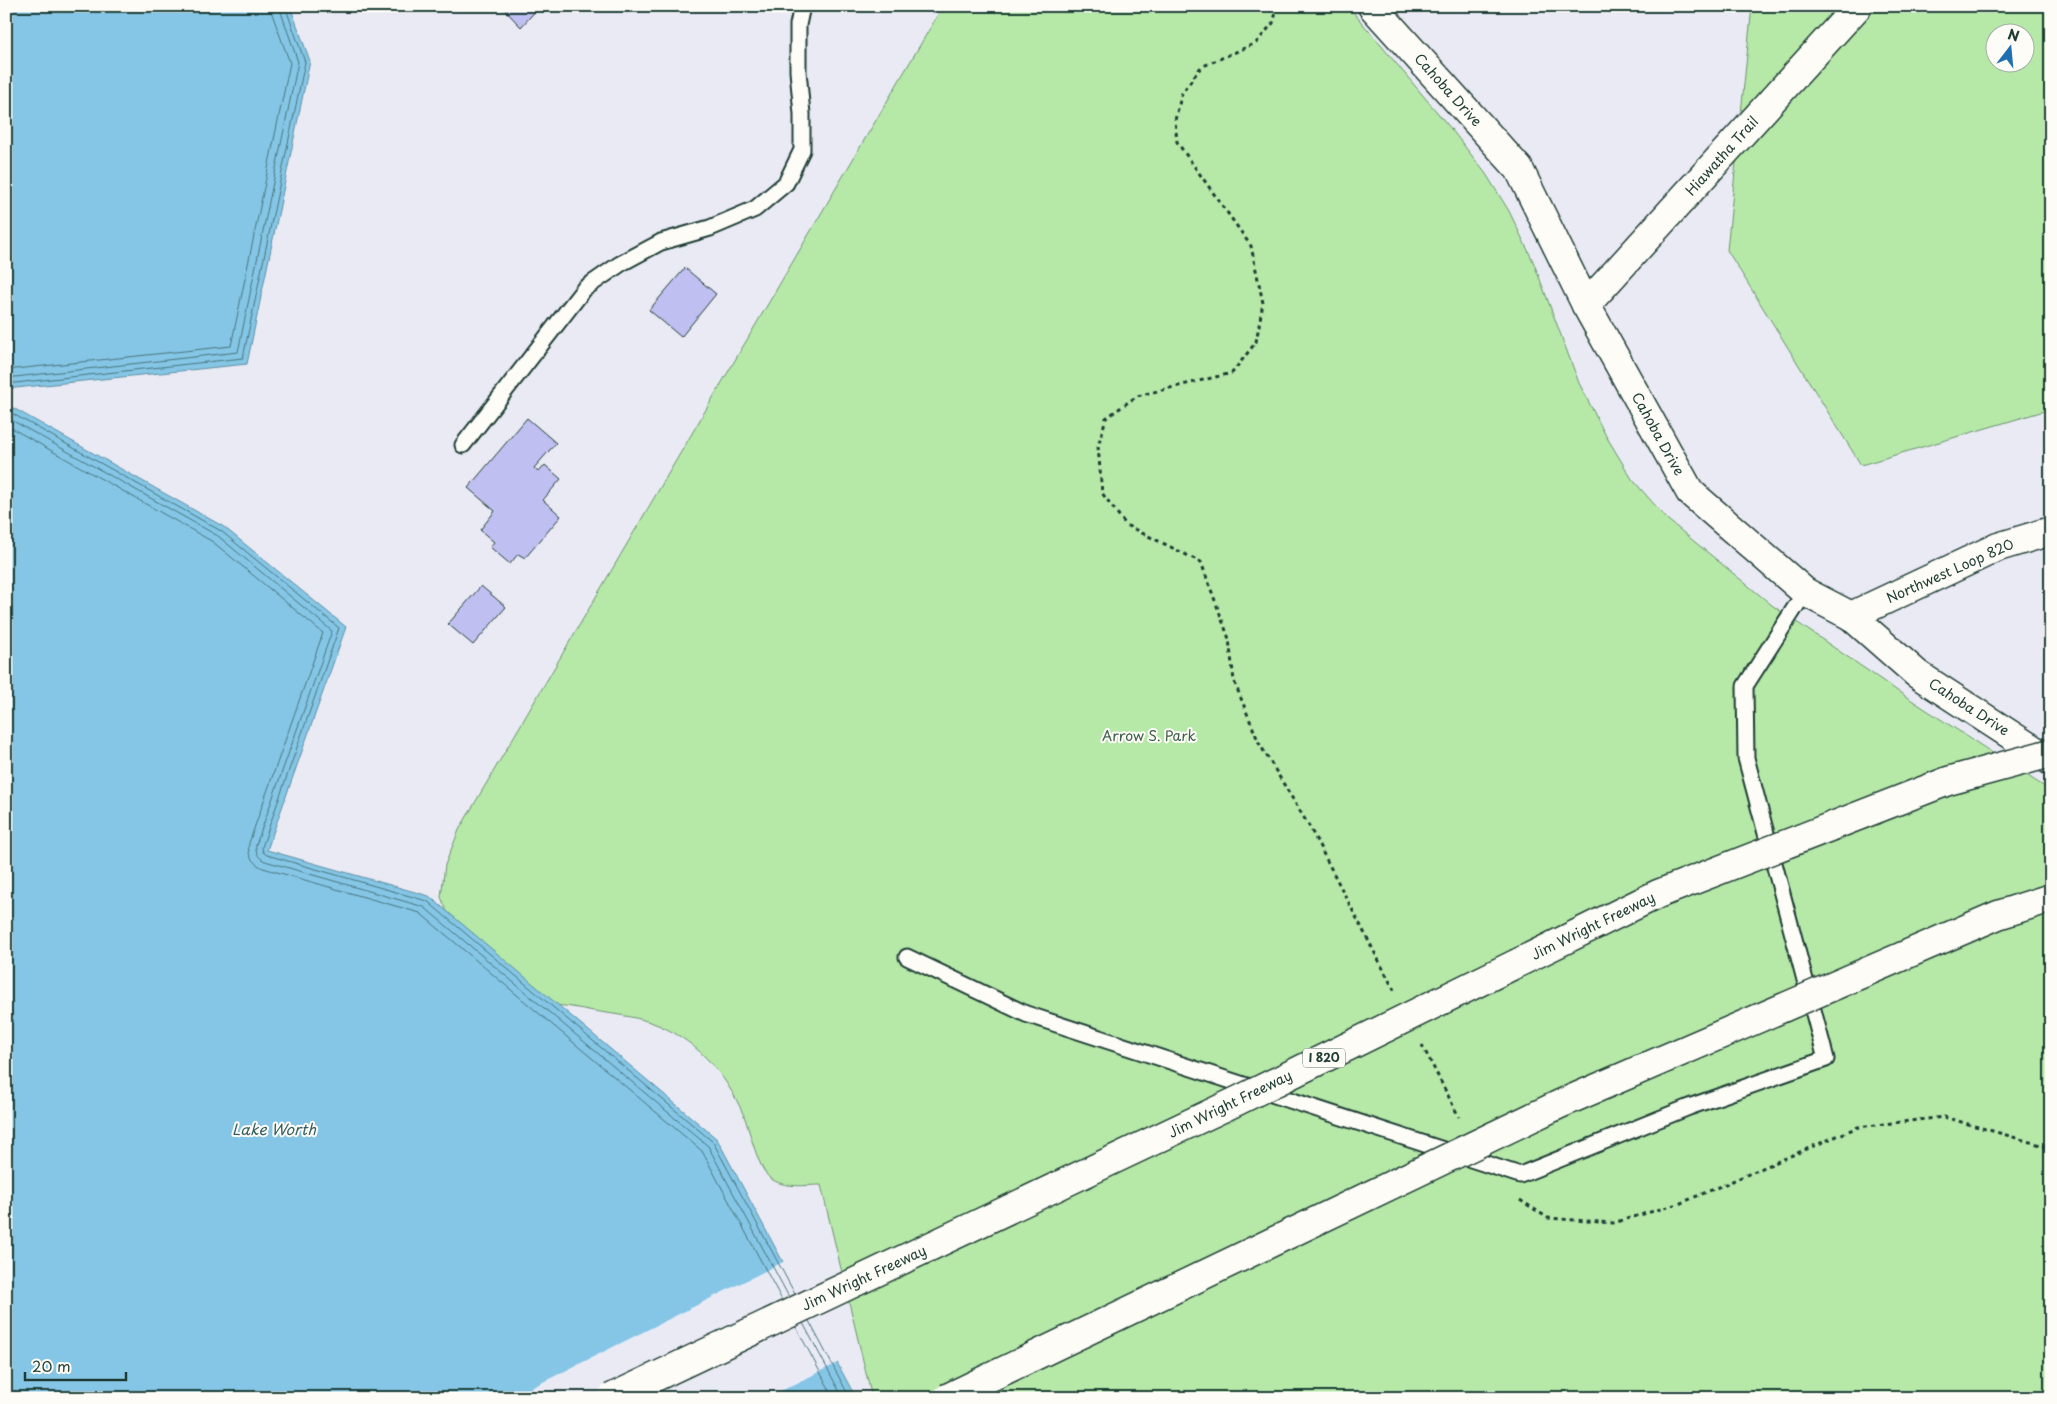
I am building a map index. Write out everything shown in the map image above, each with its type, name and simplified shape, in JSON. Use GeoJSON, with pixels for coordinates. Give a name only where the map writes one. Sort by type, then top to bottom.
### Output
{"type":"FeatureCollection","features":[{"type":"Feature","properties":{"kind":"main road","name":"Cahoba Drive"},"geometry":{"type":"LineString","coordinates":[[1372,6],[1519,168],[1586,305],[1690,492],[1805,592],[1851,616],[1917,674],[2051,761]]}},
{"type":"Feature","properties":{"kind":"main road","name":"Hiawatha Trail"},"geometry":{"type":"LineString","coordinates":[[1586,305],[1858,6]]}},
{"type":"Feature","properties":{"kind":"main road","name":"Northwest Loop 820"},"geometry":{"type":"LineString","coordinates":[[1851,616],[1998,547],[2051,531]]}},
{"type":"Feature","properties":{"kind":"main road","name":"Jim Wright Freeway"},"geometry":{"type":"LineString","coordinates":[[611,1398],[1237,1101],[1658,894],[1948,780],[2051,752]]}},
{"type":"Feature","properties":{"kind":"main road"},"geometry":{"type":"LineString","coordinates":[[947,1398],[1560,1104],[1998,915],[2051,898]]}},
{"type":"Feature","properties":{"kind":"lane"},"geometry":{"type":"LineString","coordinates":[[463,446],[584,288],[620,264],[661,242],[710,228],[755,209],[786,183],[802,150],[798,26],[802,6]]}},
{"type":"Feature","properties":{"kind":"lane"},"geometry":{"type":"LineString","coordinates":[[907,958],[1026,1014],[1520,1176],[1689,1107],[1826,1059],[1746,758],[1745,686],[1805,592]]}},
{"type":"Feature","properties":{"kind":"path"},"geometry":{"type":"LineString","coordinates":[[1278,6],[1273,23],[1256,42],[1201,67],[1182,93],[1175,120],[1177,142],[1251,246],[1263,303],[1256,342],[1232,373],[1137,396],[1106,418],[1098,446],[1102,493],[1126,525],[1201,562],[1229,640],[1234,681],[1258,743],[1309,826],[1397,997]]}},
{"type":"Feature","properties":{"kind":"path"},"geometry":{"type":"LineString","coordinates":[[1420,1041],[1461,1119]]}},
{"type":"Feature","properties":{"kind":"path"},"geometry":{"type":"LineString","coordinates":[[1516,1198],[1548,1218],[1613,1223],[1681,1203],[1858,1126],[1944,1117],[2051,1148]]}},
{"type":"Feature","properties":{"kind":"green space","name":"Arrow S. Park"},"geometry":{"type":"Polygon","coordinates":[[[943,6],[1348,6],[1452,130],[1486,174],[1509,211],[1533,261],[1579,383],[1606,436],[1632,479],[1668,520],[1773,606],[1899,692],[2051,791],[2051,1398],[872,1398],[821,1185],[788,1185],[770,1178],[762,1167],[737,1100],[707,1058],[681,1037],[650,1022],[571,1007],[548,1005],[457,937],[441,897],[445,865],[459,830],[943,6]]]}},
{"type":"Feature","properties":{"kind":"green space"},"geometry":{"type":"Polygon","coordinates":[[[1752,6],[2051,6],[2051,409],[1861,465],[1727,250],[1752,6]]]}},
{"type":"Feature","properties":{"kind":"water"},"geometry":{"type":"Polygon","coordinates":[[[6,6],[290,6],[310,61],[247,364],[6,389],[6,6]]]}},
{"type":"Feature","properties":{"kind":"water","name":"Lake Worth"},"geometry":{"type":"Polygon","coordinates":[[[6,404],[224,527],[346,627],[267,850],[429,896],[717,1139],[856,1398],[6,1398],[6,404]]]}},
{"type":"Feature","properties":{"kind":"pier"},"geometry":{"type":"Polygon","coordinates":[[[785,1261],[839,1362],[767,1398],[511,1398],[785,1261]]]}},
{"type":"Feature","properties":{"kind":"building"},"geometry":{"type":"Polygon","coordinates":[[[501,6],[540,6],[521,27],[501,6]]]}},
{"type":"Feature","properties":{"kind":"building"},"geometry":{"type":"Polygon","coordinates":[[[685,268],[716,294],[681,337],[649,310],[685,268]]]}},
{"type":"Feature","properties":{"kind":"building"},"geometry":{"type":"Polygon","coordinates":[[[527,418],[556,443],[534,468],[539,472],[545,465],[561,479],[543,500],[561,516],[525,558],[518,554],[510,564],[490,547],[494,542],[480,530],[495,511],[468,488],[527,418]]]}},
{"type":"Feature","properties":{"kind":"building"},"geometry":{"type":"Polygon","coordinates":[[[481,586],[506,607],[473,645],[448,624],[481,586]]]}}]}
